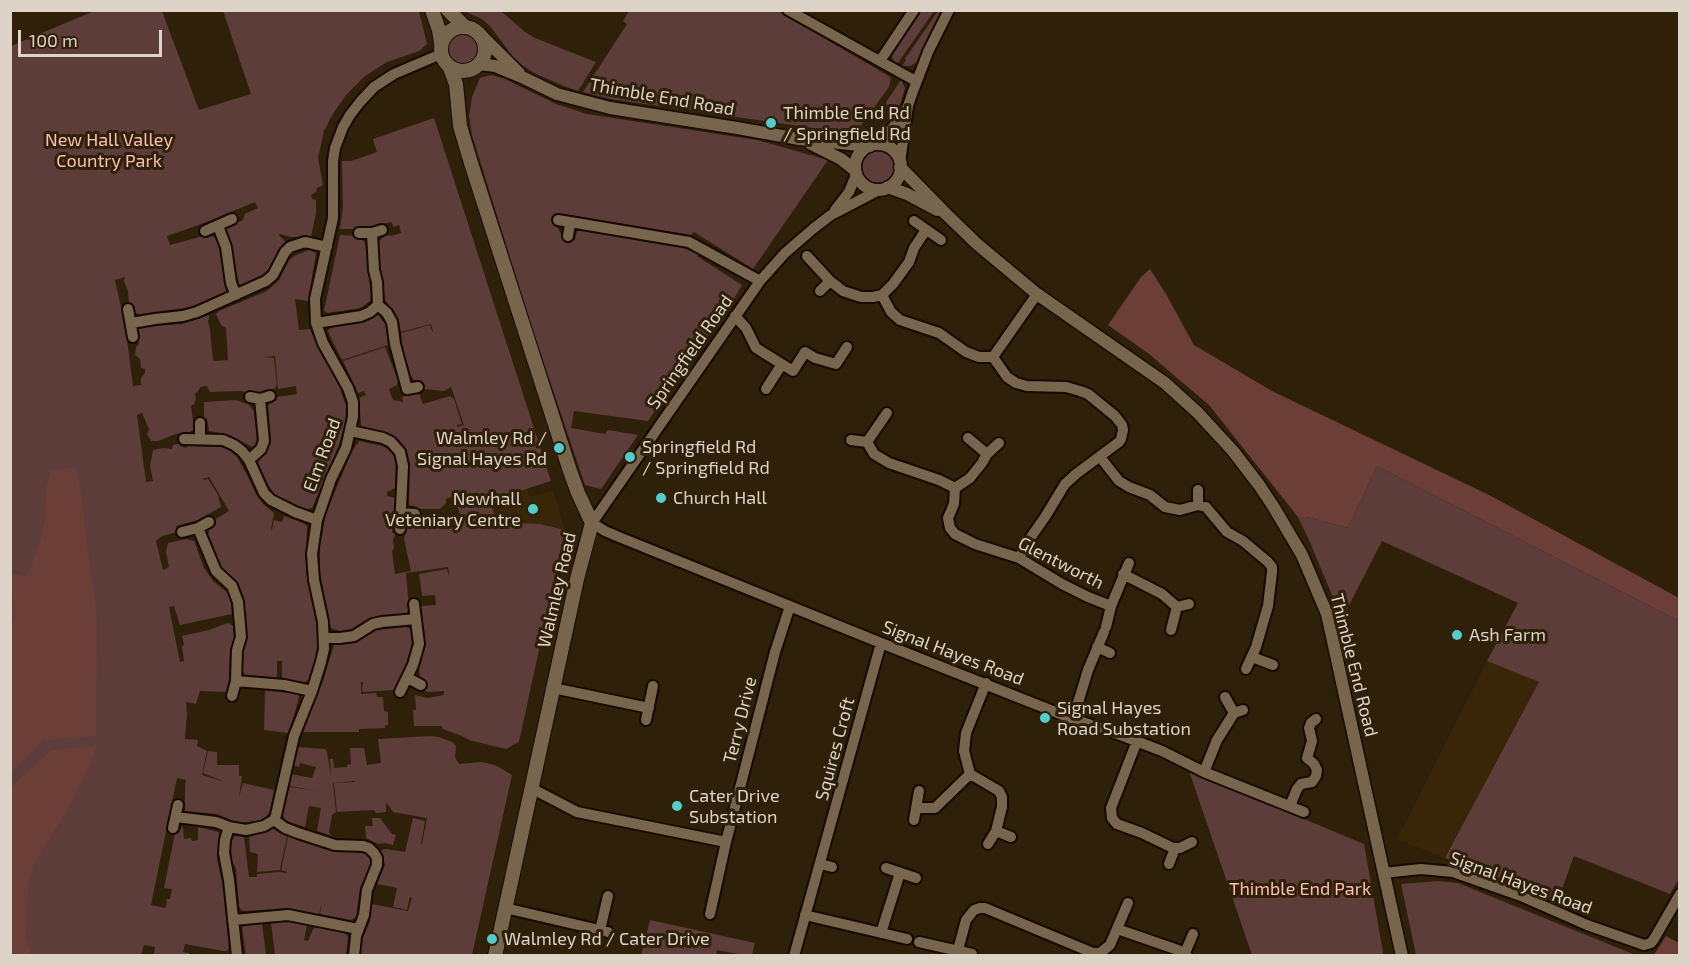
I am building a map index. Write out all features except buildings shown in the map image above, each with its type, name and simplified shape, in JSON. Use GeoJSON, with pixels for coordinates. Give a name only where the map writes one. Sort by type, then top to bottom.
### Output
{"type":"FeatureCollection","features":[{"type":"Feature","properties":{"kind":"main road"},"geometry":{"type":"LineString","coordinates":[[432,10],[439,30],[441,49],[443,60],[450,68],[461,71],[476,66],[483,60],[485,53],[480,34],[473,28],[464,26],[456,27],[445,35],[441,49]]}},
{"type":"Feature","properties":{"kind":"main road"},"geometry":{"type":"LineString","coordinates":[[448,10],[464,26]]}},
{"type":"Feature","properties":{"kind":"main road"},"geometry":{"type":"LineString","coordinates":[[458,103],[476,66]]}},
{"type":"Feature","properties":{"kind":"main road","name":"Walmley Road"},"geometry":{"type":"LineString","coordinates":[[450,68],[456,84],[460,126],[474,175],[570,471],[592,523],[577,579],[495,956]]}},
{"type":"Feature","properties":{"kind":"street"},"geometry":{"type":"LineString","coordinates":[[788,10],[800,14],[916,81]]}},
{"type":"Feature","properties":{"kind":"street"},"geometry":{"type":"LineString","coordinates":[[880,61],[914,10]]}},
{"type":"Feature","properties":{"kind":"street"},"geometry":{"type":"LineString","coordinates":[[908,106],[891,130],[873,145],[860,152],[856,159],[856,172],[860,182],[866,187],[885,188],[896,181],[908,106],[928,52],[949,10]]}},
{"type":"Feature","properties":{"kind":"street","name":"Thimble End Road"},"geometry":{"type":"LineString","coordinates":[[480,34],[524,78]]}},
{"type":"Feature","properties":{"kind":"street","name":"Elm Road"},"geometry":{"type":"LineString","coordinates":[[274,820],[294,736],[321,662],[324,638],[313,567],[313,537],[331,479],[346,448],[353,417],[353,402],[342,376],[323,343],[316,323],[315,298],[334,206],[333,161],[343,127],[360,102],[374,87],[441,49]]}},
{"type":"Feature","properties":{"kind":"street","name":"Thimble End Road"},"geometry":{"type":"LineString","coordinates":[[476,66],[495,66],[564,96],[610,108],[799,139],[873,145]]}},
{"type":"Feature","properties":{"kind":"street","name":"Thimble End Road"},"geometry":{"type":"LineString","coordinates":[[799,139],[841,159],[856,172]]}},
{"type":"Feature","properties":{"kind":"street"},"geometry":{"type":"LineString","coordinates":[[873,145],[884,145],[893,150],[900,164]]}},
{"type":"Feature","properties":{"kind":"street","name":"Thimble End Road"},"geometry":{"type":"LineString","coordinates":[[900,164],[977,244],[1037,294],[1165,383],[1239,458],[1259,484],[1288,530],[1327,614],[1402,956]]}},
{"type":"Feature","properties":{"kind":"street","name":"Springfield Road"},"geometry":{"type":"LineString","coordinates":[[831,215],[849,192],[856,172]]}},
{"type":"Feature","properties":{"kind":"street","name":"Thimble End Road"},"geometry":{"type":"LineString","coordinates":[[885,188],[907,194],[946,214]]}},
{"type":"Feature","properties":{"kind":"street","name":"Springfield Road"},"geometry":{"type":"LineString","coordinates":[[592,523],[760,280],[800,240],[831,215],[885,188]]}},
{"type":"Feature","properties":{"kind":"street"},"geometry":{"type":"LineString","coordinates":[[206,231],[232,219]]}},
{"type":"Feature","properties":{"kind":"street"},"geometry":{"type":"LineString","coordinates":[[558,220],[689,242],[760,280]]}},
{"type":"Feature","properties":{"kind":"street"},"geometry":{"type":"LineString","coordinates":[[914,221],[941,240]]}},
{"type":"Feature","properties":{"kind":"street"},"geometry":{"type":"LineString","coordinates":[[568,236],[570,222]]}},
{"type":"Feature","properties":{"kind":"street"},"geometry":{"type":"LineString","coordinates":[[218,226],[226,247],[231,284],[236,295]]}},
{"type":"Feature","properties":{"kind":"street"},"geometry":{"type":"LineString","coordinates":[[807,256],[843,291],[861,297],[873,297],[882,295],[893,284],[909,262],[914,249],[927,230]]}},
{"type":"Feature","properties":{"kind":"street"},"geometry":{"type":"LineString","coordinates":[[359,233],[377,232],[374,270],[378,282],[378,305],[387,313],[392,322],[395,344],[412,388],[396,393]]}},
{"type":"Feature","properties":{"kind":"street"},"geometry":{"type":"LineString","coordinates":[[132,323],[197,312],[266,281],[273,275],[290,247],[305,242],[327,247]]}},
{"type":"Feature","properties":{"kind":"street"},"geometry":{"type":"LineString","coordinates":[[820,291],[831,281]]}},
{"type":"Feature","properties":{"kind":"street"},"geometry":{"type":"LineString","coordinates":[[993,357],[1037,294]]}},
{"type":"Feature","properties":{"kind":"street"},"geometry":{"type":"LineString","coordinates":[[882,295],[891,312],[900,320],[939,333],[972,355],[993,357]]}},
{"type":"Feature","properties":{"kind":"street"},"geometry":{"type":"LineString","coordinates":[[316,323],[361,316],[378,305]]}},
{"type":"Feature","properties":{"kind":"street"},"geometry":{"type":"LineString","coordinates":[[128,309],[133,337]]}},
{"type":"Feature","properties":{"kind":"street"},"geometry":{"type":"LineString","coordinates":[[735,316],[746,328],[756,348],[793,371],[805,352],[814,358],[836,364],[847,347]]}},
{"type":"Feature","properties":{"kind":"street"},"geometry":{"type":"LineString","coordinates":[[993,357],[1007,377],[1016,383],[1027,386],[1066,387],[1088,394],[1115,416],[1122,425],[1121,439],[1065,484],[1019,558]]}},
{"type":"Feature","properties":{"kind":"street"},"geometry":{"type":"LineString","coordinates":[[766,389],[782,364]]}},
{"type":"Feature","properties":{"kind":"street"},"geometry":{"type":"LineString","coordinates":[[249,460],[261,449],[264,441],[260,398]]}},
{"type":"Feature","properties":{"kind":"street"},"geometry":{"type":"LineString","coordinates":[[867,442],[887,413]]}},
{"type":"Feature","properties":{"kind":"street"},"geometry":{"type":"LineString","coordinates":[[200,423],[200,439]]}},
{"type":"Feature","properties":{"kind":"street"},"geometry":{"type":"LineString","coordinates":[[351,431],[383,438],[391,442],[400,452],[403,466],[400,529]]}},
{"type":"Feature","properties":{"kind":"street"},"geometry":{"type":"LineString","coordinates":[[968,438],[987,454]]}},
{"type":"Feature","properties":{"kind":"street"},"geometry":{"type":"LineString","coordinates":[[184,439],[228,442],[242,451],[249,460],[264,493],[271,500],[295,512],[317,519]]}},
{"type":"Feature","properties":{"kind":"street"},"geometry":{"type":"LineString","coordinates":[[851,440],[867,442]]}},
{"type":"Feature","properties":{"kind":"street"},"geometry":{"type":"LineString","coordinates":[[867,442],[874,454],[889,463],[939,480],[955,488],[976,471],[987,454],[999,443]]}},
{"type":"Feature","properties":{"kind":"street"},"geometry":{"type":"LineString","coordinates":[[1100,457],[1119,481],[1150,495],[1165,507],[1180,510],[1198,505],[1206,507],[1227,532],[1243,541],[1272,567],[1264,624],[1246,669]]}},
{"type":"Feature","properties":{"kind":"street","name":"Glentworth"},"geometry":{"type":"LineString","coordinates":[[955,488],[954,504],[948,518],[950,528],[955,534],[975,544],[1019,558],[1062,584],[1111,606],[1105,630],[1088,670],[1073,719]]}},
{"type":"Feature","properties":{"kind":"street"},"geometry":{"type":"LineString","coordinates":[[1198,490],[1198,505]]}},
{"type":"Feature","properties":{"kind":"street"},"geometry":{"type":"LineString","coordinates":[[401,513],[415,514]]}},
{"type":"Feature","properties":{"kind":"street"},"geometry":{"type":"LineString","coordinates":[[182,532],[198,528],[209,522]]}},
{"type":"Feature","properties":{"kind":"street","name":"Signal Hayes Road"},"geometry":{"type":"LineString","coordinates":[[592,523],[619,537],[881,643],[1073,719],[1162,751],[1204,772],[1304,812]]}},
{"type":"Feature","properties":{"kind":"street"},"geometry":{"type":"LineString","coordinates":[[198,528],[216,572],[232,586],[238,602],[242,631],[232,696]]}},
{"type":"Feature","properties":{"kind":"street"},"geometry":{"type":"LineString","coordinates":[[1111,606],[1129,563]]}},
{"type":"Feature","properties":{"kind":"street"},"geometry":{"type":"LineString","coordinates":[[1123,574],[1162,594],[1177,607]]}},
{"type":"Feature","properties":{"kind":"street"},"geometry":{"type":"LineString","coordinates":[[400,692],[408,678],[419,644],[414,604]]}},
{"type":"Feature","properties":{"kind":"street"},"geometry":{"type":"LineString","coordinates":[[1177,607],[1189,604]]}},
{"type":"Feature","properties":{"kind":"street","name":"Terry Drive"},"geometry":{"type":"LineString","coordinates":[[710,914],[726,842],[775,652],[790,606]]}},
{"type":"Feature","properties":{"kind":"street"},"geometry":{"type":"LineString","coordinates":[[1171,630],[1177,607]]}},
{"type":"Feature","properties":{"kind":"street"},"geometry":{"type":"LineString","coordinates":[[324,638],[354,636],[373,624],[416,619]]}},
{"type":"Feature","properties":{"kind":"street","name":"Squires Croft"},"geometry":{"type":"LineString","coordinates":[[794,956],[881,643]]}},
{"type":"Feature","properties":{"kind":"street"},"geometry":{"type":"LineString","coordinates":[[1097,647],[1110,653]]}},
{"type":"Feature","properties":{"kind":"street"},"geometry":{"type":"LineString","coordinates":[[1252,657],[1273,665]]}},
{"type":"Feature","properties":{"kind":"street"},"geometry":{"type":"LineString","coordinates":[[408,678],[422,685]]}},
{"type":"Feature","properties":{"kind":"street"},"geometry":{"type":"LineString","coordinates":[[236,681],[284,685],[312,691]]}},
{"type":"Feature","properties":{"kind":"street"},"geometry":{"type":"LineString","coordinates":[[986,683],[964,742],[964,751],[970,774],[1001,794],[1003,802],[996,831],[988,844]]}},
{"type":"Feature","properties":{"kind":"street"},"geometry":{"type":"LineString","coordinates":[[646,720],[653,686]]}},
{"type":"Feature","properties":{"kind":"street"},"geometry":{"type":"LineString","coordinates":[[554,688],[649,708]]}},
{"type":"Feature","properties":{"kind":"street"},"geometry":{"type":"LineString","coordinates":[[1204,772],[1217,740],[1238,711],[1225,697]]}},
{"type":"Feature","properties":{"kind":"street"},"geometry":{"type":"LineString","coordinates":[[1290,806],[1301,784],[1312,782],[1316,776],[1317,770],[1307,758],[1312,741],[1309,729],[1316,718]]}},
{"type":"Feature","properties":{"kind":"street"},"geometry":{"type":"LineString","coordinates":[[1137,741],[1111,808],[1112,818],[1117,824],[1176,848],[1191,842]]}},
{"type":"Feature","properties":{"kind":"street"},"geometry":{"type":"LineString","coordinates":[[916,808],[935,808],[970,774]]}},
{"type":"Feature","properties":{"kind":"street"},"geometry":{"type":"LineString","coordinates":[[531,788],[577,812],[726,842]]}},
{"type":"Feature","properties":{"kind":"street"},"geometry":{"type":"LineString","coordinates":[[914,820],[919,791]]}},
{"type":"Feature","properties":{"kind":"street"},"geometry":{"type":"LineString","coordinates":[[178,805],[174,823],[216,822],[239,830],[252,830],[274,820],[285,828],[335,845],[369,848],[377,858],[378,865],[367,890],[364,915],[354,945],[354,956]]}},
{"type":"Feature","properties":{"kind":"street"},"geometry":{"type":"LineString","coordinates":[[229,827],[224,853],[237,956]]}},
{"type":"Feature","properties":{"kind":"street"},"geometry":{"type":"LineString","coordinates":[[996,831],[1011,837]]}},
{"type":"Feature","properties":{"kind":"street"},"geometry":{"type":"LineString","coordinates":[[1169,864],[1176,848]]}},
{"type":"Feature","properties":{"kind":"street"},"geometry":{"type":"LineString","coordinates":[[820,864],[832,867]]}},
{"type":"Feature","properties":{"kind":"street"},"geometry":{"type":"LineString","coordinates":[[886,868],[916,878]]}},
{"type":"Feature","properties":{"kind":"street","name":"Signal Hayes Road"},"geometry":{"type":"LineString","coordinates":[[1383,873],[1421,869],[1453,872],[1521,896],[1587,925],[1644,945],[1651,943],[1654,939],[1680,894]]}},
{"type":"Feature","properties":{"kind":"street"},"geometry":{"type":"LineString","coordinates":[[881,933],[900,873]]}},
{"type":"Feature","properties":{"kind":"street"},"geometry":{"type":"LineString","coordinates":[[505,908],[604,931],[608,896]]}},
{"type":"Feature","properties":{"kind":"street"},"geometry":{"type":"LineString","coordinates":[[958,950],[966,920],[974,910],[986,908],[1093,953],[1100,953],[1107,948],[1128,903]]}},
{"type":"Feature","properties":{"kind":"street"},"geometry":{"type":"LineString","coordinates":[[233,920],[288,915],[358,929]]}},
{"type":"Feature","properties":{"kind":"street"},"geometry":{"type":"LineString","coordinates":[[805,915],[907,939]]}},
{"type":"Feature","properties":{"kind":"street"},"geometry":{"type":"LineString","coordinates":[[1117,929],[1186,954],[1193,934]]}},
{"type":"Feature","properties":{"kind":"street"},"geometry":{"type":"LineString","coordinates":[[919,942],[972,954]]}},
{"type":"Feature","properties":{"kind":"shaded area"},"geometry":{"type":"Polygon","coordinates":[[[1150,269],[1194,345],[1272,391],[1491,496],[1679,598],[1679,621],[1377,466],[1348,528],[1307,517],[1298,517],[1209,405],[1149,354],[1108,325],[1141,277],[1150,269]]]}},
{"type":"Feature","properties":{"kind":"shaded area"},"geometry":{"type":"Polygon","coordinates":[[[74,468],[78,474],[97,617],[96,736],[44,740],[11,772],[10,632],[15,617],[11,573],[27,577],[40,543],[45,520],[46,490],[51,470],[74,468]]]}},
{"type":"Feature","properties":{"kind":"shaded area"},"geometry":{"type":"Polygon","coordinates":[[[527,488],[530,497],[553,490],[565,530],[540,524],[498,522],[489,500],[527,488]]]}},
{"type":"Feature","properties":{"kind":"shaded area"},"geometry":{"type":"Polygon","coordinates":[[[1487,661],[1540,682],[1445,858],[1397,839],[1487,661]]]}},
{"type":"Feature","properties":{"kind":"shaded area"},"geometry":{"type":"Polygon","coordinates":[[[96,746],[87,772],[33,865],[28,884],[26,937],[31,955],[11,955],[11,787],[52,750],[96,746]]]}},
{"type":"Feature","properties":{"kind":"shaded area"},"geometry":{"type":"Polygon","coordinates":[[[1666,936],[1679,943],[1679,955],[1654,955],[1666,936]]]}},
{"type":"Feature","properties":{"kind":"green space"},"geometry":{"type":"Polygon","coordinates":[[[630,10],[778,11],[887,75],[891,78],[889,87],[857,131],[827,130],[611,99],[583,92],[627,24],[623,21],[630,10]]]}},
{"type":"Feature","properties":{"kind":"green space","name":"New Hall Valley Country Park"},"geometry":{"type":"Polygon","coordinates":[[[94,11],[162,11],[199,110],[251,94],[223,11],[419,11],[427,44],[419,51],[387,62],[365,76],[347,94],[334,112],[324,131],[318,158],[323,185],[311,195],[312,199],[316,200],[316,213],[311,237],[291,237],[280,234],[286,242],[277,252],[271,267],[260,277],[241,286],[239,284],[226,232],[228,227],[243,220],[245,214],[258,208],[255,202],[167,236],[170,245],[203,236],[204,238],[215,237],[220,250],[225,293],[191,307],[140,314],[135,313],[132,305],[129,305],[125,277],[115,280],[125,325],[133,386],[141,385],[145,369],[141,368],[140,359],[135,355],[139,344],[137,331],[140,327],[182,324],[209,315],[213,361],[228,360],[226,328],[221,325],[216,314],[267,291],[279,280],[289,260],[296,255],[309,250],[316,253],[308,301],[295,299],[299,330],[310,329],[339,385],[346,406],[341,440],[313,506],[307,509],[275,495],[258,462],[271,443],[268,405],[277,400],[277,397],[297,394],[296,386],[278,389],[275,356],[264,357],[274,358],[277,385],[274,389],[264,390],[265,393],[210,392],[207,386],[200,387],[195,394],[194,404],[191,406],[194,427],[190,432],[151,441],[142,413],[137,415],[146,482],[153,481],[150,466],[153,450],[172,449],[173,445],[179,444],[187,448],[187,446],[221,447],[237,457],[256,494],[274,513],[271,530],[274,520],[282,522],[284,516],[307,526],[306,571],[318,643],[309,680],[304,682],[282,678],[282,661],[277,661],[277,678],[246,675],[243,672],[242,654],[247,635],[242,594],[236,580],[222,568],[208,536],[209,530],[216,525],[214,520],[229,511],[209,477],[203,480],[208,479],[218,495],[221,507],[198,520],[176,526],[177,532],[162,536],[156,541],[163,570],[169,567],[166,552],[168,543],[186,539],[194,541],[204,568],[213,581],[228,593],[231,600],[232,614],[180,625],[174,606],[169,607],[180,662],[184,661],[182,636],[229,623],[233,626],[234,638],[230,651],[229,680],[226,692],[200,691],[196,704],[186,702],[185,739],[198,740],[197,746],[207,751],[202,775],[225,782],[203,773],[208,751],[217,752],[217,765],[239,765],[239,776],[242,776],[239,797],[243,783],[274,790],[267,816],[259,821],[238,823],[217,814],[185,811],[186,780],[177,778],[151,905],[165,908],[166,899],[170,899],[172,889],[164,888],[175,833],[178,834],[182,827],[184,839],[191,838],[192,841],[198,840],[198,827],[219,832],[217,860],[223,886],[229,948],[223,951],[185,944],[183,952],[189,953],[189,956],[154,955],[155,947],[144,945],[141,955],[11,956],[11,46],[94,11]]]}},
{"type":"Feature","properties":{"kind":"green space"},"geometry":{"type":"Polygon","coordinates":[[[464,11],[501,11],[535,38],[596,62],[578,91],[564,86],[523,66],[507,52],[508,50],[490,26],[482,19],[464,11]]]}},
{"type":"Feature","properties":{"kind":"green space"},"geometry":{"type":"Polygon","coordinates":[[[919,11],[934,11],[898,63],[892,57],[894,49],[919,11]]]}},
{"type":"Feature","properties":{"kind":"green space"},"geometry":{"type":"Polygon","coordinates":[[[938,11],[943,11],[917,62],[910,66],[902,66],[905,59],[938,11]]]}},
{"type":"Feature","properties":{"kind":"green space"},"geometry":{"type":"Polygon","coordinates":[[[463,33],[474,38],[479,49],[474,60],[463,65],[452,60],[447,49],[452,38],[463,33]]]}},
{"type":"Feature","properties":{"kind":"green space"},"geometry":{"type":"Polygon","coordinates":[[[491,75],[505,79],[556,104],[587,114],[757,140],[828,160],[753,269],[694,232],[691,235],[557,213],[555,223],[564,239],[575,240],[577,230],[684,248],[698,254],[697,256],[742,285],[729,307],[648,421],[574,411],[571,428],[605,434],[608,430],[638,435],[601,489],[585,485],[533,331],[472,135],[469,116],[472,97],[480,78],[491,75]]]}},
{"type":"Feature","properties":{"kind":"green space"},"geometry":{"type":"Polygon","coordinates":[[[901,80],[905,88],[896,119],[891,126],[886,102],[901,80]]]}},
{"type":"Feature","properties":{"kind":"green space"},"geometry":{"type":"Polygon","coordinates":[[[434,118],[551,481],[489,501],[498,522],[540,524],[565,530],[519,742],[506,749],[469,740],[443,729],[442,726],[414,726],[415,695],[428,698],[444,695],[444,691],[423,690],[426,682],[418,677],[425,642],[421,606],[436,605],[435,595],[422,596],[419,574],[447,569],[450,578],[448,567],[406,573],[409,608],[407,613],[369,618],[352,629],[340,631],[331,628],[320,574],[320,545],[326,513],[352,451],[359,441],[383,446],[396,459],[395,488],[387,492],[387,496],[395,498],[392,533],[396,533],[392,551],[395,574],[411,571],[404,539],[408,523],[420,522],[421,519],[445,519],[451,524],[451,528],[461,527],[454,496],[446,499],[446,503],[440,509],[417,509],[409,505],[410,463],[406,449],[389,433],[361,425],[359,398],[366,395],[364,391],[358,393],[343,361],[385,347],[398,380],[397,385],[389,389],[393,400],[403,402],[402,397],[419,393],[423,404],[450,396],[454,399],[462,424],[457,427],[464,425],[451,387],[444,391],[424,389],[421,380],[414,380],[410,374],[403,351],[401,333],[430,325],[434,335],[431,324],[401,332],[398,317],[385,300],[380,269],[379,241],[385,236],[401,233],[399,225],[394,227],[391,222],[368,228],[340,229],[343,207],[342,161],[351,161],[377,152],[373,139],[434,118]]]}},
{"type":"Feature","properties":{"kind":"green space"},"geometry":{"type":"Polygon","coordinates":[[[878,151],[889,156],[894,167],[889,178],[878,183],[867,178],[862,167],[867,156],[878,151]]]}},
{"type":"Feature","properties":{"kind":"green space"},"geometry":{"type":"Polygon","coordinates":[[[340,235],[357,236],[364,241],[369,256],[370,301],[361,308],[327,313],[324,311],[340,235]]]}},
{"type":"Feature","properties":{"kind":"green space"},"geometry":{"type":"Polygon","coordinates":[[[378,315],[386,325],[388,345],[342,360],[329,329],[334,326],[362,323],[378,315]]]}},
{"type":"Feature","properties":{"kind":"green space"},"geometry":{"type":"Polygon","coordinates":[[[235,400],[248,404],[254,411],[257,439],[252,447],[230,435],[209,431],[207,418],[204,418],[204,402],[235,400]]]}},
{"type":"Feature","properties":{"kind":"green space"},"geometry":{"type":"Polygon","coordinates":[[[1377,466],[1679,621],[1680,877],[1670,894],[1574,856],[1558,900],[1445,858],[1539,682],[1487,661],[1518,603],[1382,541],[1342,619],[1298,517],[1307,517],[1348,528],[1377,466]]]}},
{"type":"Feature","properties":{"kind":"green space"},"geometry":{"type":"Polygon","coordinates":[[[406,627],[411,629],[412,644],[408,662],[394,690],[362,692],[363,682],[361,682],[361,694],[376,693],[377,697],[383,697],[384,711],[388,712],[388,725],[385,725],[385,728],[359,729],[359,732],[301,732],[323,681],[334,645],[356,643],[370,632],[377,630],[406,627]]]}},
{"type":"Feature","properties":{"kind":"green space"},"geometry":{"type":"Polygon","coordinates":[[[265,690],[299,696],[288,733],[264,730],[265,690]]]}},
{"type":"Feature","properties":{"kind":"green space"},"geometry":{"type":"Polygon","coordinates":[[[430,736],[452,742],[456,746],[455,757],[459,764],[481,762],[495,765],[512,775],[472,955],[360,955],[360,944],[370,921],[372,904],[408,911],[412,898],[410,897],[407,910],[393,907],[397,888],[377,884],[385,865],[381,850],[405,852],[413,818],[425,821],[422,844],[427,818],[393,812],[386,802],[386,812],[376,813],[374,810],[337,812],[334,783],[354,781],[333,783],[336,812],[332,815],[329,832],[332,836],[317,831],[321,808],[309,806],[305,827],[285,820],[283,815],[290,787],[318,791],[289,786],[291,774],[312,778],[316,767],[300,763],[299,767],[293,765],[296,747],[325,749],[331,776],[330,759],[333,759],[334,768],[347,767],[351,764],[350,748],[364,748],[367,765],[381,763],[378,739],[430,736]]]}},
{"type":"Feature","properties":{"kind":"green space","name":"Thimble End Park"},"geometry":{"type":"Polygon","coordinates":[[[1189,771],[1364,844],[1382,955],[1252,955],[1189,771]]]}},
{"type":"Feature","properties":{"kind":"green space"},"geometry":{"type":"Polygon","coordinates":[[[372,818],[380,818],[392,834],[396,835],[393,845],[378,844],[366,838],[365,826],[373,826],[372,818]]]}},
{"type":"Feature","properties":{"kind":"green space"},"geometry":{"type":"Polygon","coordinates":[[[273,829],[287,836],[280,870],[257,872],[258,854],[250,852],[249,837],[273,829]]]}},
{"type":"Feature","properties":{"kind":"green space"},"geometry":{"type":"Polygon","coordinates":[[[235,836],[244,837],[249,877],[257,877],[257,874],[287,873],[281,870],[288,836],[333,850],[365,853],[370,859],[370,866],[360,888],[356,917],[351,920],[320,914],[322,902],[319,914],[289,908],[241,910],[236,868],[232,862],[231,846],[235,836]]]}},
{"type":"Feature","properties":{"kind":"green space"},"geometry":{"type":"Polygon","coordinates":[[[1439,881],[1458,883],[1633,954],[1632,956],[1416,955],[1401,884],[1439,881]]]}},
{"type":"Feature","properties":{"kind":"green space"},"geometry":{"type":"Polygon","coordinates":[[[650,920],[755,943],[752,955],[717,950],[716,955],[641,955],[650,920]]]}},
{"type":"Feature","properties":{"kind":"green space"},"geometry":{"type":"Polygon","coordinates":[[[291,921],[307,925],[304,940],[308,941],[316,927],[345,933],[348,937],[346,955],[275,955],[271,923],[291,921]]]}},
{"type":"Feature","properties":{"kind":"green space"},"geometry":{"type":"Polygon","coordinates":[[[262,923],[266,955],[246,955],[242,928],[246,925],[262,923]]]}},
{"type":"Feature","properties":{"kind":"place","name":"Thimble End Rd / Springfield Rd"},"geometry":{"type":"Point","coordinates":[771,123]}},
{"type":"Feature","properties":{"kind":"place","name":"Walmley Rd / Signal Hayes Rd"},"geometry":{"type":"Point","coordinates":[559,448]}},
{"type":"Feature","properties":{"kind":"place","name":"Springfield Rd / Springfield Rd"},"geometry":{"type":"Point","coordinates":[630,457]}},
{"type":"Feature","properties":{"kind":"place","name":"Church Hall"},"geometry":{"type":"Point","coordinates":[661,498]}},
{"type":"Feature","properties":{"kind":"place","name":"Newhall Veteniary Centre"},"geometry":{"type":"Point","coordinates":[533,509]}},
{"type":"Feature","properties":{"kind":"place","name":"Ash Farm"},"geometry":{"type":"Point","coordinates":[1457,635]}},
{"type":"Feature","properties":{"kind":"place","name":"Signal Hayes Road Substation"},"geometry":{"type":"Point","coordinates":[1045,718]}},
{"type":"Feature","properties":{"kind":"place","name":"Cater Drive Substation"},"geometry":{"type":"Point","coordinates":[677,806]}},
{"type":"Feature","properties":{"kind":"place","name":"Walmley Rd / Cater Drive"},"geometry":{"type":"Point","coordinates":[492,939]}}]}
